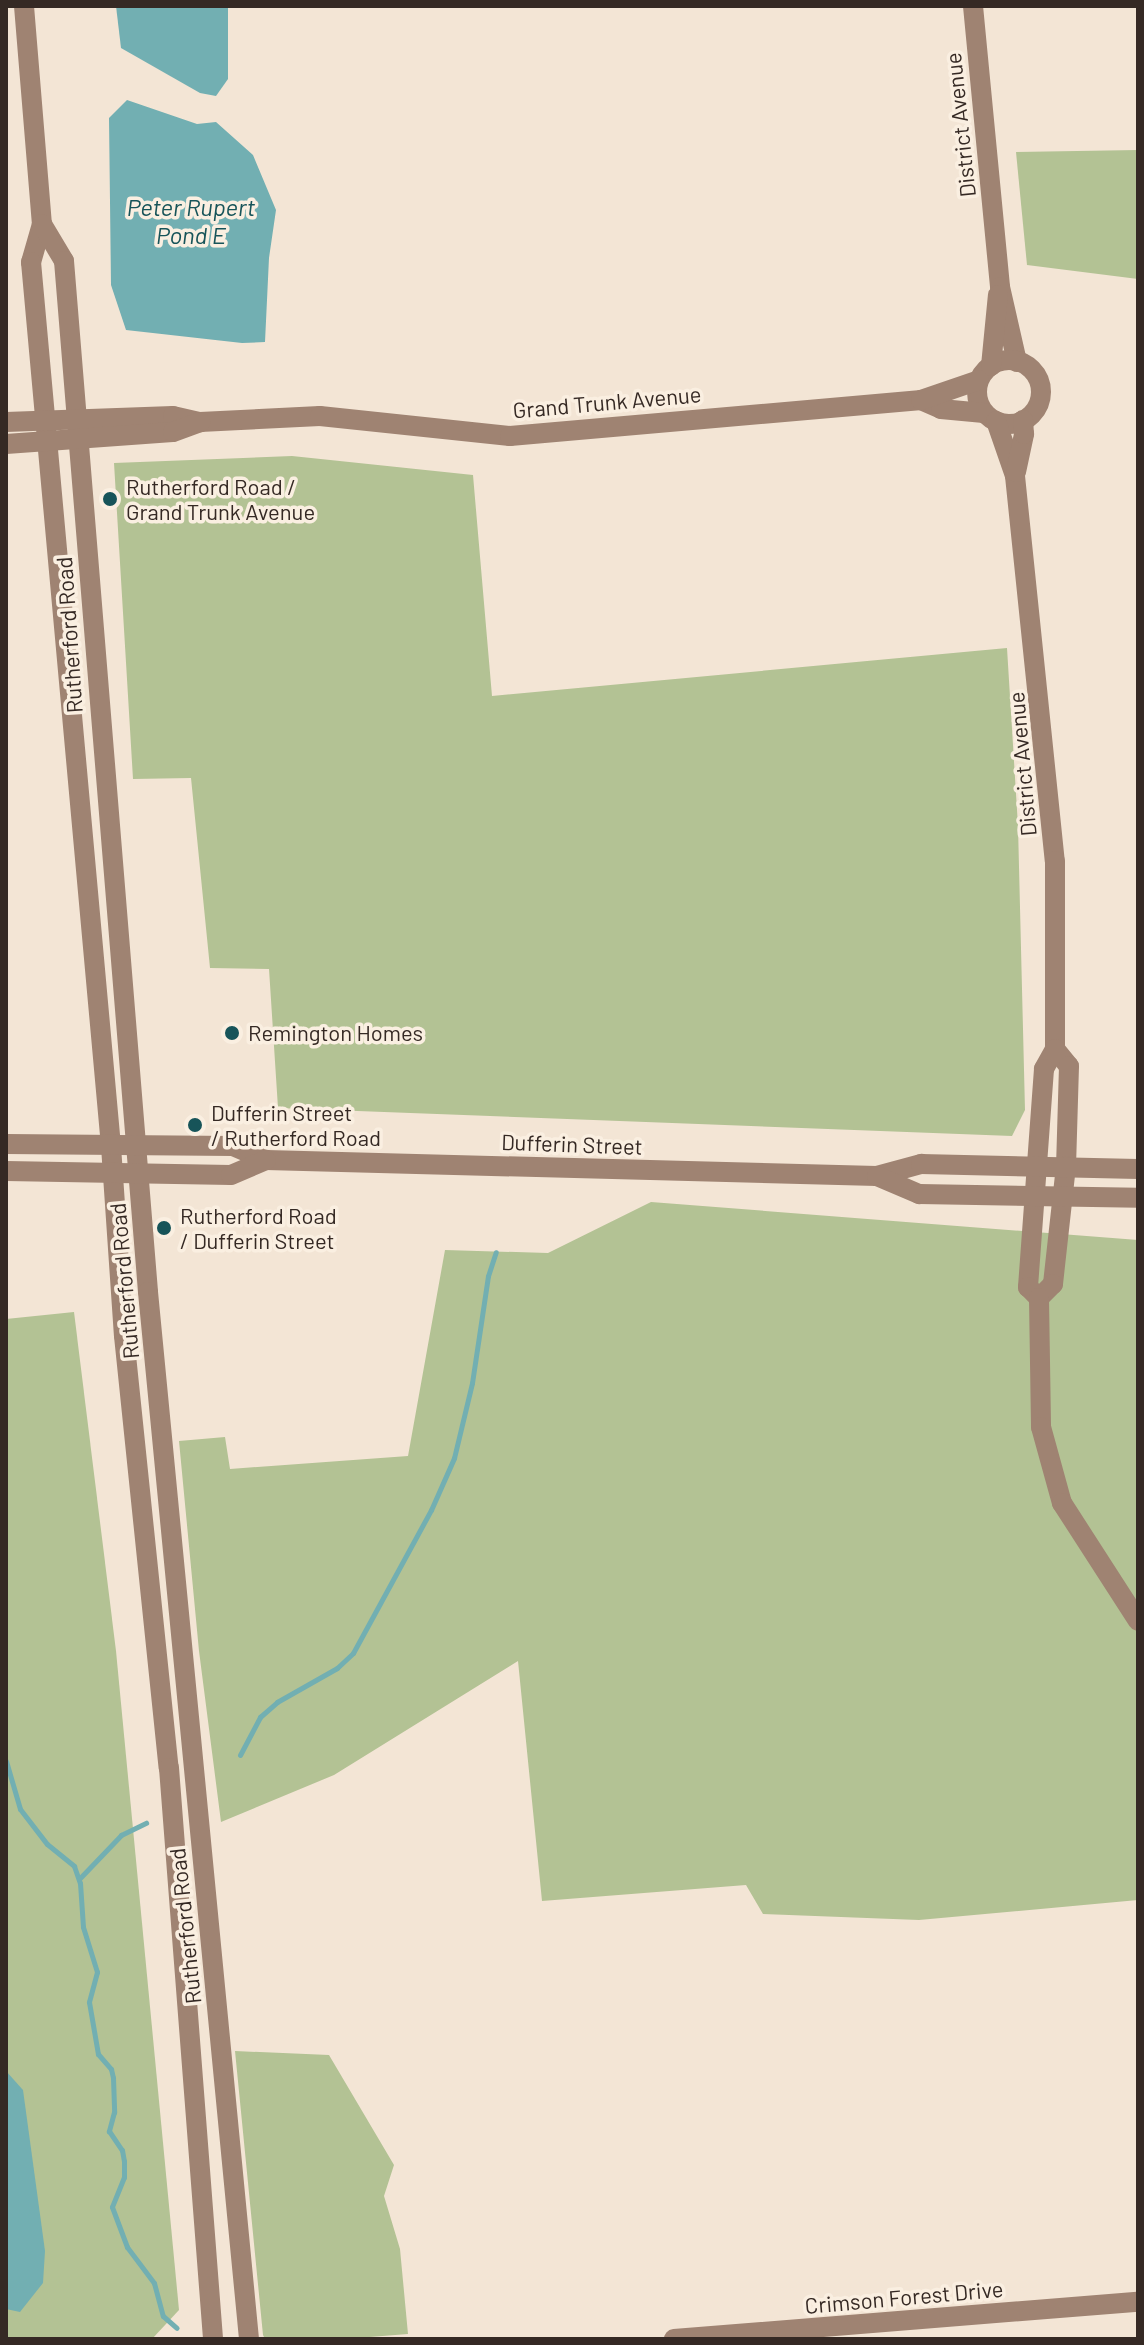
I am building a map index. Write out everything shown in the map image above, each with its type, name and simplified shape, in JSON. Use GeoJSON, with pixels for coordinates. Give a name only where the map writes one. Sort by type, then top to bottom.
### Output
{"type":"FeatureCollection","features":[{"type":"Feature","properties":{"kind":"main road","name":"Rutherford Road"},"geometry":{"type":"LineString","coordinates":[[24,6],[42,224],[31,262],[111,1146],[124,1336],[169,1768],[213,2339]]}},
{"type":"Feature","properties":{"kind":"main road","name":"District Avenue"},"geometry":{"type":"LineString","coordinates":[[973,6],[1000,287],[1017,362]]}},
{"type":"Feature","properties":{"kind":"main road","name":"Rutherford Road"},"geometry":{"type":"LineString","coordinates":[[42,224],[64,261],[115,918],[249,2339]]}},
{"type":"Feature","properties":{"kind":"main road","name":"District Avenue"},"geometry":{"type":"LineString","coordinates":[[985,373],[1000,287]]}},
{"type":"Feature","properties":{"kind":"main road"},"geometry":{"type":"LineString","coordinates":[[1017,362],[1032,371],[1040,386],[1037,406],[1023,420],[1005,424],[990,417],[977,397],[985,373],[1017,362]]}},
{"type":"Feature","properties":{"kind":"main road","name":"Grand Trunk Avenue"},"geometry":{"type":"LineString","coordinates":[[6,422],[173,416],[200,422],[320,416],[510,436],[921,400],[985,373]]}},
{"type":"Feature","properties":{"kind":"main road","name":"Grand Trunk Avenue"},"geometry":{"type":"LineString","coordinates":[[921,400],[941,409],[990,417]]}},
{"type":"Feature","properties":{"kind":"main road","name":"District Avenue"},"geometry":{"type":"LineString","coordinates":[[990,417],[1015,476],[1055,861],[1055,1049],[1044,1069],[1028,1287],[1039,1298],[1053,1284],[1066,1166],[1069,1066],[1055,1049]]}},
{"type":"Feature","properties":{"kind":"main road","name":"District Avenue"},"geometry":{"type":"LineString","coordinates":[[1015,476],[1024,434],[1023,420]]}},
{"type":"Feature","properties":{"kind":"main road","name":"Grand Trunk Avenue"},"geometry":{"type":"LineString","coordinates":[[6,444],[173,432],[200,422]]}},
{"type":"Feature","properties":{"kind":"main road","name":"Dufferin Street"},"geometry":{"type":"LineString","coordinates":[[6,1144],[233,1146],[266,1160],[877,1176],[921,1164],[1138,1169]]}},
{"type":"Feature","properties":{"kind":"main road","name":"Dufferin Street"},"geometry":{"type":"LineString","coordinates":[[6,1171],[231,1175],[266,1160]]}},
{"type":"Feature","properties":{"kind":"main road","name":"Dufferin Street"},"geometry":{"type":"LineString","coordinates":[[877,1176],[919,1194],[1138,1198]]}},
{"type":"Feature","properties":{"kind":"main road"},"geometry":{"type":"LineString","coordinates":[[1039,1298],[1038,1391],[1048,1465],[1062,1503],[1138,1621]]}},
{"type":"Feature","properties":{"kind":"main road","name":"Crimson Forest Drive"},"geometry":{"type":"LineString","coordinates":[[674,2339],[1138,2302]]}},
{"type":"Feature","properties":{"kind":"green space"},"geometry":{"type":"Polygon","coordinates":[[[1138,150],[1138,279],[1027,265],[1016,152],[1138,150]]]}},
{"type":"Feature","properties":{"kind":"green space"},"geometry":{"type":"Polygon","coordinates":[[[292,456],[473,475],[492,696],[1007,648],[1018,826],[1025,1110],[1012,1136],[278,1108],[269,969],[210,968],[191,778],[133,779],[114,463],[292,456]]]}},
{"type":"Feature","properties":{"kind":"green space"},"geometry":{"type":"Polygon","coordinates":[[[651,1202],[1138,1240],[1138,1900],[919,1920],[763,1914],[746,1885],[542,1901],[518,1661],[334,1775],[221,1822],[199,1651],[179,1441],[225,1437],[230,1469],[408,1456],[445,1250],[548,1253],[651,1202]]]}},
{"type":"Feature","properties":{"kind":"green space"},"geometry":{"type":"Polygon","coordinates":[[[74,1312],[116,1651],[179,2310],[152,2339],[6,2339],[6,1319],[74,1312]]]}},
{"type":"Feature","properties":{"kind":"green space"},"geometry":{"type":"Polygon","coordinates":[[[235,2051],[329,2055],[394,2165],[384,2196],[400,2249],[408,2334],[344,2339],[265,2339],[235,2051]]]}},
{"type":"Feature","properties":{"kind":"water"},"geometry":{"type":"Polygon","coordinates":[[[116,6],[228,6],[228,79],[216,96],[200,93],[121,48],[116,6]]]}},
{"type":"Feature","properties":{"kind":"water","name":"Peter Rupert Pond E"},"geometry":{"type":"Polygon","coordinates":[[[127,100],[197,124],[216,122],[253,155],[276,210],[269,258],[265,342],[242,343],[126,330],[111,285],[109,118],[127,100]]]}},
{"type":"Feature","properties":{"kind":"water"},"geometry":{"type":"Polygon","coordinates":[[[6,2071],[23,2090],[45,2251],[43,2283],[20,2312],[6,2309],[6,2071]]]}},
{"type":"Feature","properties":{"kind":"waterway"},"geometry":{"type":"LineString","coordinates":[[240,1755],[260,1717],[277,1702],[337,1668],[353,1653],[431,1510],[454,1458],[472,1383],[488,1276],[496,1252]]}},
{"type":"Feature","properties":{"kind":"waterway"},"geometry":{"type":"LineString","coordinates":[[6,1761],[20,1809],[47,1844],[74,1866],[80,1883],[83,1927],[97,1972],[89,2002],[98,2054],[111,2069],[113,2078],[114,2112],[109,2131],[122,2150],[124,2161],[124,2177],[112,2207],[127,2247],[154,2283],[163,2316],[177,2328]]}},
{"type":"Feature","properties":{"kind":"waterway"},"geometry":{"type":"LineString","coordinates":[[79,1879],[121,1835],[146,1823]]}},
{"type":"Feature","properties":{"kind":"place","name":"Rutherford Road / Grand Trunk Avenue"},"geometry":{"type":"Point","coordinates":[110,499]}},
{"type":"Feature","properties":{"kind":"place","name":"Remington Homes"},"geometry":{"type":"Point","coordinates":[232,1033]}},
{"type":"Feature","properties":{"kind":"place","name":"Dufferin Street / Rutherford Road"},"geometry":{"type":"Point","coordinates":[195,1125]}},
{"type":"Feature","properties":{"kind":"place","name":"Rutherford Road / Dufferin Street"},"geometry":{"type":"Point","coordinates":[164,1228]}}]}
